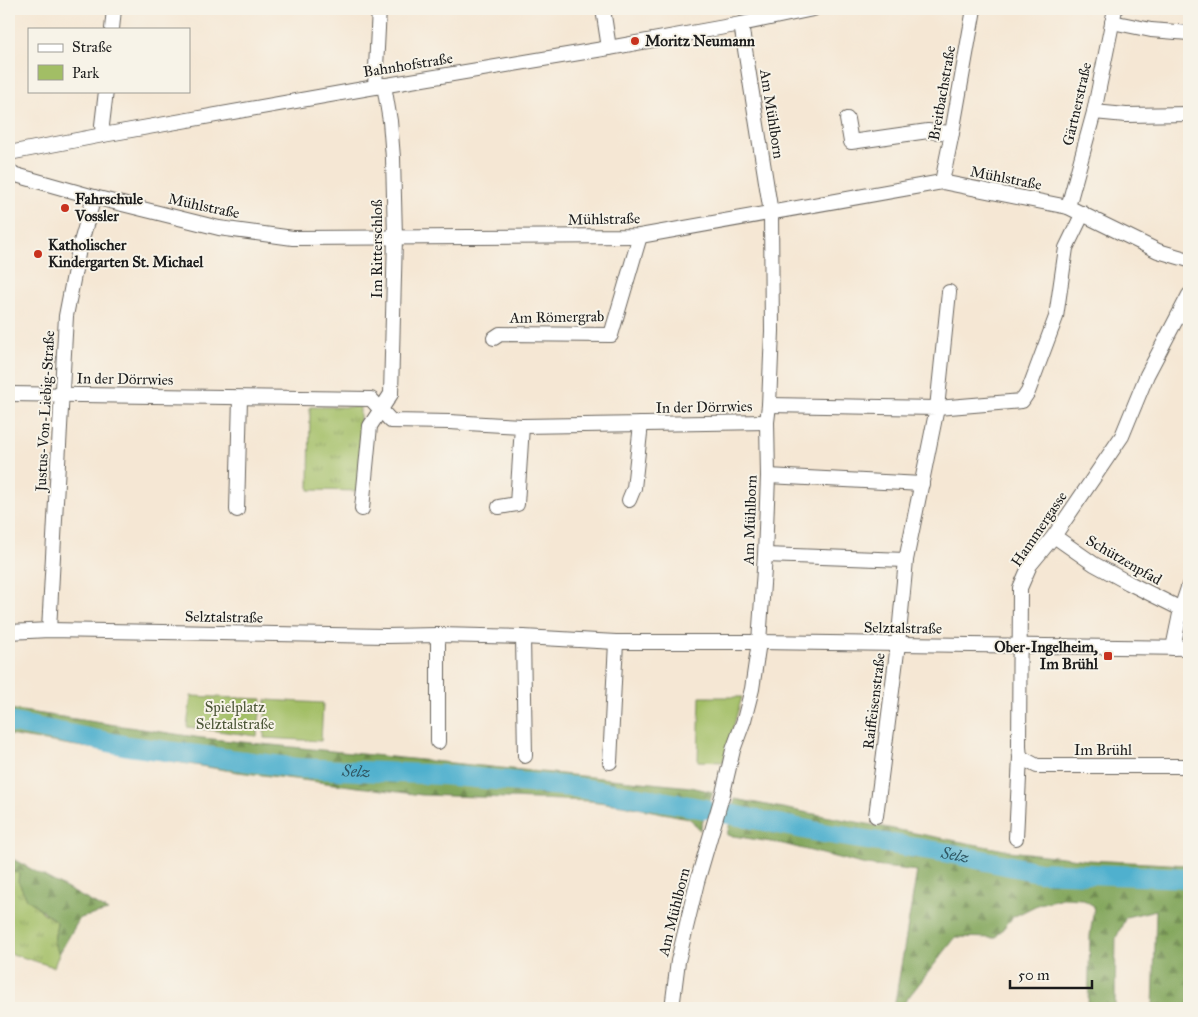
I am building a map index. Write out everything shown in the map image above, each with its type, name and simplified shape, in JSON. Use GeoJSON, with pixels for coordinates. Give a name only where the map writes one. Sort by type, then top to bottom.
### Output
{"type":"FeatureCollection","features":[{"type":"Feature","properties":{"kind":"street"},"geometry":{"type":"LineString","coordinates":[[112,28],[114,9]]}},
{"type":"Feature","properties":{"kind":"street","name":"Im Ritterschloß"},"geometry":{"type":"LineString","coordinates":[[378,9],[380,86],[390,121],[393,158],[395,237],[391,394],[381,410]]}},
{"type":"Feature","properties":{"kind":"street"},"geometry":{"type":"LineString","coordinates":[[603,9],[609,48]]}},
{"type":"Feature","properties":{"kind":"street","name":"Bahnhofstraße"},"geometry":{"type":"LineString","coordinates":[[9,153],[380,86],[609,48],[812,9]]}},
{"type":"Feature","properties":{"kind":"street","name":"Breitbachstraße"},"geometry":{"type":"LineString","coordinates":[[942,182],[974,9]]}},
{"type":"Feature","properties":{"kind":"street"},"geometry":{"type":"LineString","coordinates":[[1114,15],[1151,30],[1189,33]]}},
{"type":"Feature","properties":{"kind":"street","name":"Gärtnerstraße"},"geometry":{"type":"LineString","coordinates":[[1068,207],[1094,112],[1114,15]]}},
{"type":"Feature","properties":{"kind":"street","name":"Am Mühlborn"},"geometry":{"type":"LineString","coordinates":[[672,1008],[678,961],[697,882],[733,750],[744,720],[752,689],[759,642],[768,476],[772,293],[771,213],[741,24]]}},
{"type":"Feature","properties":{"kind":"street"},"geometry":{"type":"LineString","coordinates":[[104,135],[102,125],[106,92]]}},
{"type":"Feature","properties":{"kind":"street"},"geometry":{"type":"LineString","coordinates":[[1094,112],[1126,115],[1189,114]]}},
{"type":"Feature","properties":{"kind":"street"},"geometry":{"type":"LineString","coordinates":[[847,119],[851,142],[928,131],[952,134]]}},
{"type":"Feature","properties":{"kind":"street","name":"Mühlstraße"},"geometry":{"type":"LineString","coordinates":[[9,172],[94,197],[219,228],[293,238],[640,236],[942,182],[1068,207],[1158,251],[1189,260]]}},
{"type":"Feature","properties":{"kind":"street","name":"Justus-Von-Liebig-Straße"},"geometry":{"type":"LineString","coordinates":[[49,630],[66,316],[79,249],[94,197]]}},
{"type":"Feature","properties":{"kind":"street"},"geometry":{"type":"LineString","coordinates":[[769,406],[937,408],[1022,401],[1028,392],[1056,317],[1066,248],[1083,213]]}},
{"type":"Feature","properties":{"kind":"street","name":"Am Römergrab"},"geometry":{"type":"LineString","coordinates":[[494,338],[500,334],[611,334],[640,236]]}},
{"type":"Feature","properties":{"kind":"street","name":"Raiffeisenstraße"},"geometry":{"type":"LineString","coordinates":[[876,816],[898,644],[906,560],[937,408],[949,292]]}},
{"type":"Feature","properties":{"kind":"street","name":"Hammergasse"},"geometry":{"type":"LineString","coordinates":[[1016,838],[1020,757],[1020,588],[1030,565],[1054,536],[1122,436],[1147,375],[1185,313],[1189,295]]}},
{"type":"Feature","properties":{"kind":"street","name":"In der Dörrwies"},"geometry":{"type":"LineString","coordinates":[[9,394],[371,400],[391,421],[522,426],[768,422]]}},
{"type":"Feature","properties":{"kind":"street"},"geometry":{"type":"LineString","coordinates":[[238,510],[240,398]]}},
{"type":"Feature","properties":{"kind":"street"},"geometry":{"type":"LineString","coordinates":[[362,509],[370,426],[381,410]]}},
{"type":"Feature","properties":{"kind":"street","name":"In der Dörrwies"},"geometry":{"type":"LineString","coordinates":[[629,500],[634,488],[640,424]]}},
{"type":"Feature","properties":{"kind":"street"},"geometry":{"type":"LineString","coordinates":[[499,508],[517,504],[522,426]]}},
{"type":"Feature","properties":{"kind":"street"},"geometry":{"type":"LineString","coordinates":[[768,476],[922,484]]}},
{"type":"Feature","properties":{"kind":"street","name":"Schützenpfad"},"geometry":{"type":"LineString","coordinates":[[1054,536],[1094,564],[1181,609]]}},
{"type":"Feature","properties":{"kind":"street"},"geometry":{"type":"LineString","coordinates":[[765,555],[906,560]]}},
{"type":"Feature","properties":{"kind":"street"},"geometry":{"type":"LineString","coordinates":[[1173,648],[1181,609],[1189,585]]}},
{"type":"Feature","properties":{"kind":"street","name":"Selztalstraße"},"geometry":{"type":"LineString","coordinates":[[9,632],[49,630],[386,636],[438,635],[616,642],[1189,648]]}},
{"type":"Feature","properties":{"kind":"street"},"geometry":{"type":"LineString","coordinates":[[438,635],[438,742]]}},
{"type":"Feature","properties":{"kind":"street"},"geometry":{"type":"LineString","coordinates":[[522,637],[525,756]]}},
{"type":"Feature","properties":{"kind":"street"},"geometry":{"type":"LineString","coordinates":[[610,762],[616,642]]}},
{"type":"Feature","properties":{"kind":"street","name":"Im Brühl"},"geometry":{"type":"LineString","coordinates":[[1020,757],[1037,766],[1189,766]]}},
{"type":"Feature","properties":{"kind":"green space"},"geometry":{"type":"Polygon","coordinates":[[[310,407],[360,407],[360,491],[309,490],[310,407]]]}},
{"type":"Feature","properties":{"kind":"green space","name":"Spielplatz Selztalstraße"},"geometry":{"type":"Polygon","coordinates":[[[191,696],[262,699],[257,736],[187,727],[191,696]]]}},
{"type":"Feature","properties":{"kind":"green space"},"geometry":{"type":"Polygon","coordinates":[[[700,697],[742,697],[723,762],[698,761],[700,697]]]}},
{"type":"Feature","properties":{"kind":"green space"},"geometry":{"type":"Polygon","coordinates":[[[266,700],[323,703],[321,741],[264,738],[266,700]]]}},
{"type":"Feature","properties":{"kind":"green space"},"geometry":{"type":"Polygon","coordinates":[[[9,709],[202,738],[691,787],[713,792],[700,830],[688,818],[622,805],[590,801],[422,795],[238,772],[9,735],[9,709]]]}},
{"type":"Feature","properties":{"kind":"green space"},"geometry":{"type":"Polygon","coordinates":[[[735,799],[1010,851],[1088,860],[1189,865],[1189,1008],[1153,1008],[1156,910],[1126,917],[1116,938],[1115,1008],[1088,1008],[1090,936],[1094,906],[1082,899],[1063,898],[1039,904],[1013,917],[995,938],[956,937],[900,1008],[894,1008],[917,871],[866,865],[783,844],[727,835],[735,799]]]}},
{"type":"Feature","properties":{"kind":"green space"},"geometry":{"type":"Polygon","coordinates":[[[9,857],[108,911],[80,918],[59,954],[54,942],[57,922],[27,899],[18,881],[19,873],[9,870],[9,857]]]}},
{"type":"Feature","properties":{"kind":"green space"},"geometry":{"type":"Polygon","coordinates":[[[9,871],[19,873],[42,912],[57,922],[54,942],[59,954],[54,967],[9,953],[9,871]]]}},
{"type":"Feature","properties":{"kind":"waterway","name":"Selz"},"geometry":{"type":"LineString","coordinates":[[9,722],[128,746],[298,768],[443,775],[574,787],[705,809]]}},
{"type":"Feature","properties":{"kind":"waterway","name":"Selz"},"geometry":{"type":"LineString","coordinates":[[724,813],[823,833],[948,853],[1039,872],[1189,878]]}},
{"type":"Feature","properties":{"kind":"place","name":"Moritz Neumann"},"geometry":{"type":"Point","coordinates":[635,41]}},
{"type":"Feature","properties":{"kind":"place","name":"Fahrschule Vossler"},"geometry":{"type":"Point","coordinates":[65,208]}},
{"type":"Feature","properties":{"kind":"place","name":"Katholischer Kindergarten St. Michael"},"geometry":{"type":"Point","coordinates":[38,254]}},
{"type":"Feature","properties":{"kind":"place","name":"Ober-Ingelheim, Im Brühl"},"geometry":{"type":"Point","coordinates":[1108,656]}}]}
